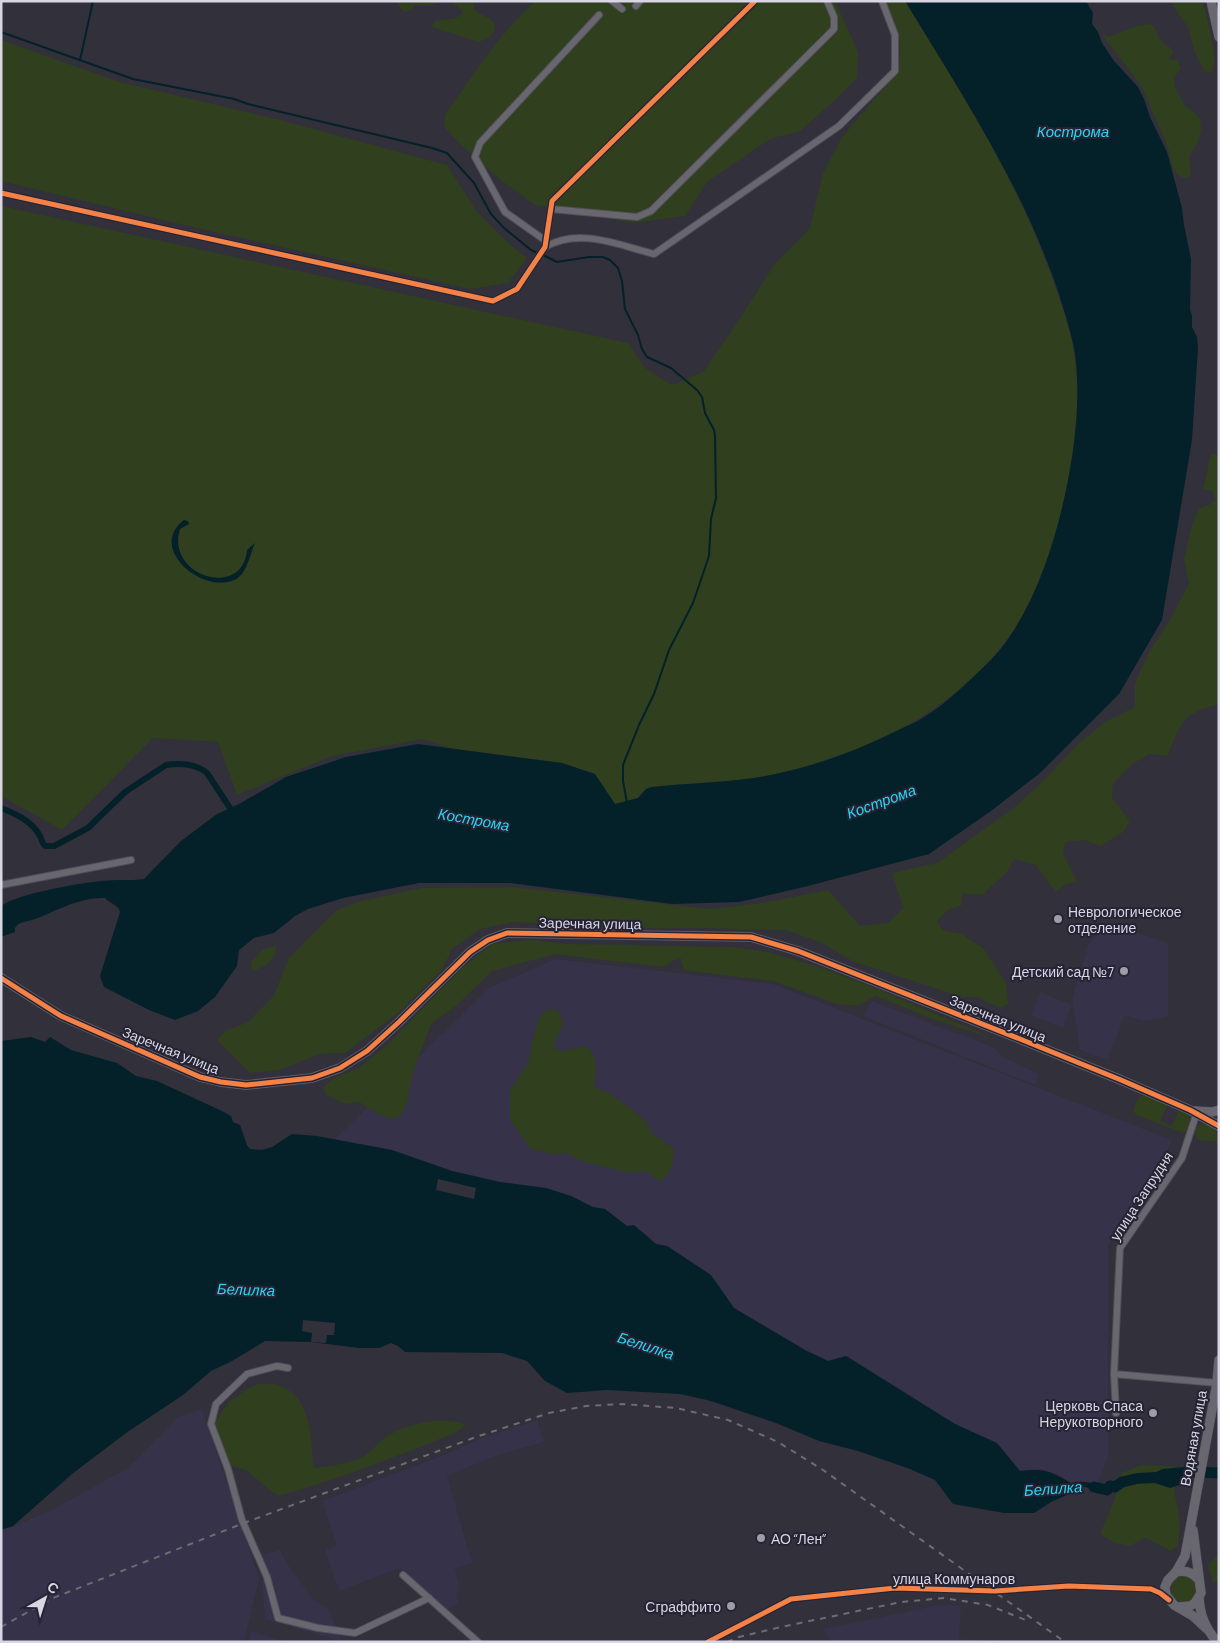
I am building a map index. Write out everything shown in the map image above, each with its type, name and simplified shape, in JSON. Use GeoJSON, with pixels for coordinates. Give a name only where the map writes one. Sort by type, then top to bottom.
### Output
{"type":"FeatureCollection","features":[{"type":"Feature","properties":{"kind":"street"},"geometry":{"type":"LineString","coordinates":[[612,1],[622,10]]}},
{"type":"Feature","properties":{"kind":"street"},"geometry":{"type":"LineString","coordinates":[[1,193],[493,301],[517,289],[535,264],[546,244],[552,201],[755,1]]}},
{"type":"Feature","properties":{"kind":"street"},"geometry":{"type":"LineString","coordinates":[[551,209],[637,217],[650,211],[834,29],[834,17],[827,1]]}},
{"type":"Feature","properties":{"kind":"street"},"geometry":{"type":"LineString","coordinates":[[546,244],[571,238],[598,239],[654,254],[839,126],[895,72],[895,35],[882,1]]}},
{"type":"Feature","properties":{"kind":"street"},"geometry":{"type":"LineString","coordinates":[[1211,1],[1219,37]]}},
{"type":"Feature","properties":{"kind":"street"},"geometry":{"type":"LineString","coordinates":[[546,244],[506,212],[475,156],[480,142],[599,15]]}},
{"type":"Feature","properties":{"kind":"street"},"geometry":{"type":"LineString","coordinates":[[1,885],[131,860]]}},
{"type":"Feature","properties":{"kind":"street","name":"Заречная улица"},"geometry":{"type":"LineString","coordinates":[[1,978],[60,1016],[200,1077],[246,1085],[312,1078],[340,1068],[367,1051],[470,952],[488,940],[507,933],[751,937],[798,951],[1020,1038],[1121,1080],[1219,1126]]}},
{"type":"Feature","properties":{"kind":"street"},"geometry":{"type":"LineString","coordinates":[[1193,1113],[1219,1110]]}},
{"type":"Feature","properties":{"kind":"street","name":"улица Запрудня"},"geometry":{"type":"LineString","coordinates":[[1116,1413],[1114,1374],[1120,1248],[1182,1158],[1193,1113]]}},
{"type":"Feature","properties":{"kind":"street","name":"Водяная улица"},"geometry":{"type":"LineString","coordinates":[[1193,1520],[1217,1383],[1219,1360]]}},
{"type":"Feature","properties":{"kind":"street"},"geometry":{"type":"LineString","coordinates":[[288,1368],[277,1366],[247,1374],[216,1404],[211,1424],[228,1470],[242,1520],[267,1577],[278,1618],[318,1628],[355,1633],[429,1598]]}},
{"type":"Feature","properties":{"kind":"street"},"geometry":{"type":"LineString","coordinates":[[1114,1374],[1217,1383]]}},
{"type":"Feature","properties":{"kind":"street"},"geometry":{"type":"LineString","coordinates":[[1151,1589],[1168,1580],[1176,1572],[1185,1556],[1193,1520]]}},
{"type":"Feature","properties":{"kind":"street"},"geometry":{"type":"LineString","coordinates":[[1193,1520],[1198,1579],[1201,1588],[1200,1607],[1207,1629]]}},
{"type":"Feature","properties":{"kind":"street"},"geometry":{"type":"LineString","coordinates":[[1176,1572],[1190,1572],[1198,1579]]}},
{"type":"Feature","properties":{"kind":"street"},"geometry":{"type":"LineString","coordinates":[[403,1575],[478,1642]]}},
{"type":"Feature","properties":{"kind":"street"},"geometry":{"type":"LineString","coordinates":[[1168,1580],[1165,1592],[1169,1600]]}},
{"type":"Feature","properties":{"kind":"street","name":"улица Коммунаров"},"geometry":{"type":"LineString","coordinates":[[708,1642],[791,1599],[895,1588],[995,1591],[1069,1586],[1151,1589]]}},
{"type":"Feature","properties":{"kind":"street"},"geometry":{"type":"LineString","coordinates":[[1151,1589],[1160,1593],[1193,1616],[1217,1642]]}},
{"type":"Feature","properties":{"kind":"street"},"geometry":{"type":"LineString","coordinates":[[1179,1607],[1190,1606],[1199,1598]]}},
{"type":"Feature","properties":{"kind":"shaded area","name":"Детский сад №7"},"geometry":{"type":"Polygon","coordinates":[[[1108,927],[1130,930],[1168,943],[1168,1016],[1144,1021],[1125,1015],[1108,1060],[1080,1050],[1072,999],[1089,943],[1108,927]]]}},
{"type":"Feature","properties":{"kind":"shaded area"},"geometry":{"type":"Polygon","coordinates":[[[555,959],[773,984],[1172,1140],[1148,1194],[1108,1245],[1108,1457],[1097,1485],[1078,1481],[1071,1483],[1057,1474],[1040,1469],[1020,1471],[997,1443],[955,1424],[847,1356],[828,1361],[805,1350],[734,1308],[710,1275],[667,1246],[656,1244],[647,1235],[627,1226],[605,1209],[593,1207],[571,1196],[546,1188],[500,1182],[452,1171],[392,1150],[334,1140],[489,988],[555,959]]]}},
{"type":"Feature","properties":{"kind":"shaded area"},"geometry":{"type":"Polygon","coordinates":[[[1040,992],[1072,1005],[1063,1028],[1031,1015],[1040,992]]]}},
{"type":"Feature","properties":{"kind":"shaded area"},"geometry":{"type":"Polygon","coordinates":[[[872,1001],[995,1048],[1003,1057],[1039,1074],[1035,1085],[863,1016],[872,1001]]]}},
{"type":"Feature","properties":{"kind":"shaded area"},"geometry":{"type":"Polygon","coordinates":[[[202,1409],[259,1579],[244,1642],[1,1642],[1,1531],[52,1510],[129,1467],[178,1417],[202,1409]]]}},
{"type":"Feature","properties":{"kind":"shaded area"},"geometry":{"type":"Polygon","coordinates":[[[537,1420],[544,1442],[498,1455],[447,1476],[472,1563],[455,1568],[460,1592],[456,1593],[458,1603],[448,1610],[400,1568],[339,1591],[325,1550],[337,1545],[322,1501],[441,1456],[485,1437],[537,1420]]]}},
{"type":"Feature","properties":{"kind":"shaded area"},"geometry":{"type":"Polygon","coordinates":[[[280,1550],[286,1562],[313,1599],[329,1610],[341,1638],[339,1641],[265,1619],[260,1556],[280,1550]]]}},
{"type":"Feature","properties":{"kind":"shaded area"},"geometry":{"type":"Polygon","coordinates":[[[944,1604],[961,1606],[959,1639],[1017,1642],[832,1642],[823,1629],[944,1604]]]}},
{"type":"Feature","properties":{"kind":"shaded area"},"geometry":{"type":"Polygon","coordinates":[[[251,1631],[286,1642],[248,1642],[251,1631]]]}},
{"type":"Feature","properties":{"kind":"green space"},"geometry":{"type":"Polygon","coordinates":[[[396,1],[443,1],[428,6],[415,5],[411,10],[405,12],[396,1]]]}},
{"type":"Feature","properties":{"kind":"green space"},"geometry":{"type":"Polygon","coordinates":[[[451,1],[475,1],[473,6],[477,12],[494,22],[494,32],[487,39],[478,42],[432,27],[435,21],[455,18],[462,14],[462,11],[451,1]]]}},
{"type":"Feature","properties":{"kind":"green space"},"geometry":{"type":"Polygon","coordinates":[[[536,1],[835,1],[858,52],[857,78],[800,131],[770,139],[707,182],[685,216],[634,223],[535,205],[502,181],[462,146],[444,127],[445,115],[487,55],[510,27],[536,1]]]}},
{"type":"Feature","properties":{"kind":"green space"},"geometry":{"type":"Polygon","coordinates":[[[885,1],[905,1],[985,133],[1003,167],[1036,237],[1050,273],[1068,324],[1075,361],[1077,382],[1076,426],[1070,469],[1053,544],[1025,612],[1006,641],[983,668],[956,692],[927,713],[864,747],[796,769],[761,777],[646,789],[638,798],[615,804],[595,774],[562,763],[453,749],[423,739],[332,756],[237,795],[218,742],[153,738],[62,830],[1,796],[1,206],[628,343],[645,368],[672,385],[703,372],[774,265],[810,228],[823,173],[842,137],[895,75],[900,56],[899,37],[885,1]]]}},
{"type":"Feature","properties":{"kind":"green space"},"geometry":{"type":"Polygon","coordinates":[[[1172,1],[1203,1],[1213,48],[1214,66],[1212,73],[1204,71],[1194,50],[1188,27],[1176,11],[1172,1]]]}},
{"type":"Feature","properties":{"kind":"green space"},"geometry":{"type":"Polygon","coordinates":[[[1151,24],[1156,29],[1161,41],[1172,49],[1173,54],[1168,58],[1172,60],[1177,59],[1181,68],[1174,78],[1175,87],[1185,106],[1200,119],[1201,130],[1197,144],[1189,156],[1191,175],[1188,178],[1181,177],[1174,171],[1167,145],[1143,90],[1103,36],[1105,34],[1109,37],[1136,26],[1151,24]]]}},
{"type":"Feature","properties":{"kind":"green space"},"geometry":{"type":"Polygon","coordinates":[[[1,40],[120,82],[280,120],[447,165],[477,212],[506,241],[527,258],[508,283],[470,289],[201,229],[1,181],[1,40]]]}},
{"type":"Feature","properties":{"kind":"green space"},"geometry":{"type":"Polygon","coordinates":[[[1211,454],[1219,455],[1219,704],[1199,711],[1185,720],[1176,735],[1168,756],[1149,754],[1131,765],[1113,784],[1112,798],[1130,821],[1123,832],[1101,846],[1085,840],[1065,842],[1063,854],[1077,882],[1066,884],[1056,892],[1036,865],[1014,859],[1007,872],[982,895],[963,893],[961,906],[949,909],[937,921],[942,930],[962,934],[984,949],[1006,983],[1008,1004],[1000,1008],[977,997],[962,997],[852,961],[822,943],[786,930],[641,928],[513,922],[480,929],[452,949],[442,970],[397,1014],[345,1053],[319,1054],[280,1070],[250,1073],[217,1040],[225,1031],[248,1022],[273,997],[289,958],[337,910],[358,902],[421,888],[511,887],[710,909],[762,903],[828,890],[860,926],[888,923],[903,908],[892,873],[937,863],[1016,806],[1078,744],[1105,722],[1135,707],[1135,683],[1149,652],[1171,618],[1189,583],[1184,559],[1192,525],[1199,508],[1209,505],[1215,500],[1213,492],[1203,489],[1211,454]]]}},
{"type":"Feature","properties":{"kind":"green space"},"geometry":{"type":"Polygon","coordinates":[[[530,940],[568,944],[733,947],[768,952],[813,965],[867,985],[997,1040],[930,1018],[876,996],[858,1006],[837,1004],[773,981],[684,970],[680,957],[663,967],[555,954],[492,971],[457,1005],[431,1024],[413,1072],[407,1102],[401,1116],[392,1119],[376,1113],[359,1102],[345,1104],[326,1095],[323,1087],[334,1078],[359,1068],[388,1044],[463,967],[492,944],[530,940]]]}},
{"type":"Feature","properties":{"kind":"green space"},"geometry":{"type":"Polygon","coordinates":[[[277,945],[272,959],[262,968],[252,971],[251,962],[262,950],[277,945]]]}},
{"type":"Feature","properties":{"kind":"green space"},"geometry":{"type":"Polygon","coordinates":[[[556,1009],[564,1022],[555,1041],[555,1049],[562,1051],[586,1046],[595,1060],[594,1087],[609,1093],[631,1109],[646,1121],[651,1133],[674,1148],[672,1166],[661,1181],[646,1171],[629,1173],[578,1160],[567,1153],[552,1154],[531,1149],[510,1120],[510,1091],[529,1061],[532,1041],[539,1018],[545,1011],[556,1009]]]}},
{"type":"Feature","properties":{"kind":"green space"},"geometry":{"type":"Polygon","coordinates":[[[1147,1094],[1168,1104],[1160,1121],[1172,1126],[1178,1112],[1188,1114],[1189,1124],[1184,1133],[1136,1115],[1133,1110],[1136,1102],[1141,1096],[1147,1094]]]}},
{"type":"Feature","properties":{"kind":"green space"},"geometry":{"type":"Polygon","coordinates":[[[1203,1123],[1210,1125],[1215,1130],[1217,1142],[1198,1140],[1195,1131],[1203,1123]]]}},
{"type":"Feature","properties":{"kind":"green space"},"geometry":{"type":"Polygon","coordinates":[[[258,1384],[277,1385],[289,1390],[297,1398],[308,1419],[314,1468],[355,1460],[370,1452],[387,1436],[416,1424],[447,1421],[466,1425],[457,1432],[346,1475],[278,1496],[244,1469],[228,1465],[215,1442],[216,1420],[229,1402],[258,1384]]]}},
{"type":"Feature","properties":{"kind":"green space"},"geometry":{"type":"Polygon","coordinates":[[[1140,1465],[1173,1466],[1175,1495],[1180,1522],[1178,1545],[1171,1551],[1145,1538],[1130,1546],[1115,1543],[1100,1534],[1114,1501],[1122,1473],[1140,1465]]]}},
{"type":"Feature","properties":{"kind":"green space"},"geometry":{"type":"Polygon","coordinates":[[[1219,1554],[1219,1581],[1213,1582],[1208,1565],[1219,1554]]]}},
{"type":"Feature","properties":{"kind":"green space"},"geometry":{"type":"Polygon","coordinates":[[[1184,1576],[1193,1580],[1197,1589],[1193,1598],[1184,1602],[1175,1598],[1171,1589],[1175,1580],[1184,1576]]]}},
{"type":"Feature","properties":{"kind":"water","name":"Кострома"},"geometry":{"type":"Polygon","coordinates":[[[905,1],[1086,1],[1093,13],[1092,24],[1098,32],[1102,43],[1114,61],[1138,87],[1167,152],[1182,208],[1191,259],[1190,309],[1192,327],[1197,337],[1198,348],[1192,440],[1162,620],[1119,694],[1040,773],[991,811],[929,854],[739,902],[673,904],[510,883],[419,883],[343,898],[308,909],[295,916],[274,933],[254,938],[239,950],[237,966],[215,997],[198,1011],[175,1020],[149,1010],[104,987],[100,976],[120,912],[118,907],[105,898],[96,898],[69,905],[21,923],[15,928],[15,932],[1,937],[1,906],[34,893],[79,884],[107,880],[144,879],[181,841],[217,814],[239,804],[286,777],[346,757],[418,744],[562,763],[595,774],[615,804],[638,798],[646,789],[651,787],[733,781],[760,777],[812,765],[845,753],[878,740],[921,719],[954,695],[991,660],[1018,624],[1034,592],[1058,525],[1074,446],[1077,402],[1076,359],[1059,293],[1023,206],[979,123],[905,1]]]}},
{"type":"Feature","properties":{"kind":"water"},"geometry":{"type":"Polygon","coordinates":[[[184,520],[188,521],[189,524],[180,529],[178,545],[184,559],[194,569],[206,576],[220,578],[233,574],[242,565],[247,550],[255,543],[248,564],[242,574],[234,580],[221,583],[194,575],[183,566],[175,555],[172,543],[174,531],[184,520]]]}},
{"type":"Feature","properties":{"kind":"water"},"geometry":{"type":"Polygon","coordinates":[[[31,1037],[45,1042],[50,1037],[71,1050],[117,1063],[136,1076],[157,1081],[222,1111],[231,1116],[233,1122],[240,1125],[250,1149],[262,1150],[272,1147],[292,1134],[317,1136],[392,1150],[452,1171],[500,1182],[546,1188],[571,1196],[593,1207],[605,1209],[627,1226],[634,1225],[656,1244],[667,1246],[711,1275],[734,1308],[805,1350],[828,1361],[846,1356],[955,1424],[997,1443],[1020,1471],[1047,1471],[1071,1483],[1089,1483],[1107,1490],[1103,1493],[1082,1486],[1073,1488],[1069,1494],[1051,1502],[1034,1513],[1004,1513],[953,1504],[935,1480],[910,1469],[858,1451],[819,1441],[776,1423],[711,1401],[680,1394],[607,1390],[567,1393],[545,1381],[527,1361],[502,1353],[405,1352],[391,1343],[379,1348],[359,1348],[311,1342],[265,1341],[211,1371],[183,1395],[126,1433],[72,1474],[13,1526],[1,1530],[1,1041],[31,1037]]]}},
{"type":"Feature","properties":{"kind":"water"},"geometry":{"type":"Polygon","coordinates":[[[1185,1467],[1194,1469],[1194,1471],[1187,1475],[1183,1484],[1170,1488],[1155,1483],[1134,1484],[1122,1482],[1137,1473],[1185,1467]]]}},
{"type":"Feature","properties":{"kind":"pier"},"geometry":{"type":"Polygon","coordinates":[[[438,1179],[476,1188],[474,1199],[436,1190],[438,1179]]]}},
{"type":"Feature","properties":{"kind":"pier"},"geometry":{"type":"Polygon","coordinates":[[[303,1320],[335,1323],[334,1335],[327,1335],[326,1343],[311,1342],[312,1333],[302,1331],[303,1320]]]}},
{"type":"Feature","properties":{"kind":"waterway"},"geometry":{"type":"LineString","coordinates":[[80,60],[93,1]]}},
{"type":"Feature","properties":{"kind":"waterway"},"geometry":{"type":"LineString","coordinates":[[1,32],[133,79],[234,99],[447,153],[474,183],[491,214],[504,228],[531,250],[538,253]]}},
{"type":"Feature","properties":{"kind":"waterway"},"geometry":{"type":"LineString","coordinates":[[543,255],[557,262],[589,257],[603,257],[610,260],[618,268],[622,281],[625,309],[638,335],[642,349],[647,357],[671,368],[697,390],[702,397],[705,413],[715,436],[716,498],[711,519],[709,556],[693,603],[669,650],[654,694],[623,765],[623,781],[627,803]]}},
{"type":"Feature","properties":{"kind":"waterway"},"geometry":{"type":"LineString","coordinates":[[1,808],[33,826],[45,846],[54,846],[88,828],[125,792],[166,765],[177,764],[193,766],[207,773],[230,808]]}},
{"type":"Feature","properties":{"kind":"waterway","name":"Белилка"},"geometry":{"type":"LineString","coordinates":[[1191,1472],[1219,1473]]}},
{"type":"Feature","properties":{"kind":"waterway","name":"Белилка"},"geometry":{"type":"LineString","coordinates":[[1094,1487],[1107,1490],[1110,1486],[1115,1487],[1122,1482],[1135,1479]]}},
{"type":"Feature","properties":{"kind":"railway"},"geometry":{"type":"LineString","coordinates":[[1,1627],[53,1598],[244,1523],[476,1437],[549,1413],[586,1406],[623,1404],[676,1408],[728,1420],[778,1442],[823,1470],[1065,1642]]}},
{"type":"Feature","properties":{"kind":"railway"},"geometry":{"type":"LineString","coordinates":[[727,1642],[739,1637],[781,1627],[901,1602],[944,1598],[988,1605],[1028,1621]]}},
{"type":"Feature","properties":{"kind":"cycle path"},"geometry":{"type":"LineString","coordinates":[[1,193],[493,301],[517,289],[545,247],[552,201],[755,1]]}},
{"type":"Feature","properties":{"kind":"cycle path"},"geometry":{"type":"LineString","coordinates":[[1,978],[61,1016],[200,1077],[246,1085],[312,1078],[340,1068],[367,1051],[470,952],[488,940],[507,933],[751,937],[798,951],[1020,1039],[1190,1110],[1219,1126]]}},
{"type":"Feature","properties":{"kind":"cycle path"},"geometry":{"type":"LineString","coordinates":[[708,1642],[791,1599],[895,1588],[995,1591],[1069,1586],[1151,1589],[1169,1600]]}},
{"type":"Feature","properties":{"kind":"place","name":"Неврологическое отделение"},"geometry":{"type":"Point","coordinates":[1058,919]}},
{"type":"Feature","properties":{"kind":"place","name":"Детский сад №7"},"geometry":{"type":"Point","coordinates":[1124,971]}},
{"type":"Feature","properties":{"kind":"place","name":"Церковь Спаса Нерукотворного"},"geometry":{"type":"Point","coordinates":[1153,1413]}},
{"type":"Feature","properties":{"kind":"place","name":"АО “Лен”"},"geometry":{"type":"Point","coordinates":[761,1538]}},
{"type":"Feature","properties":{"kind":"place","name":"Сграффито"},"geometry":{"type":"Point","coordinates":[731,1606]}}]}
